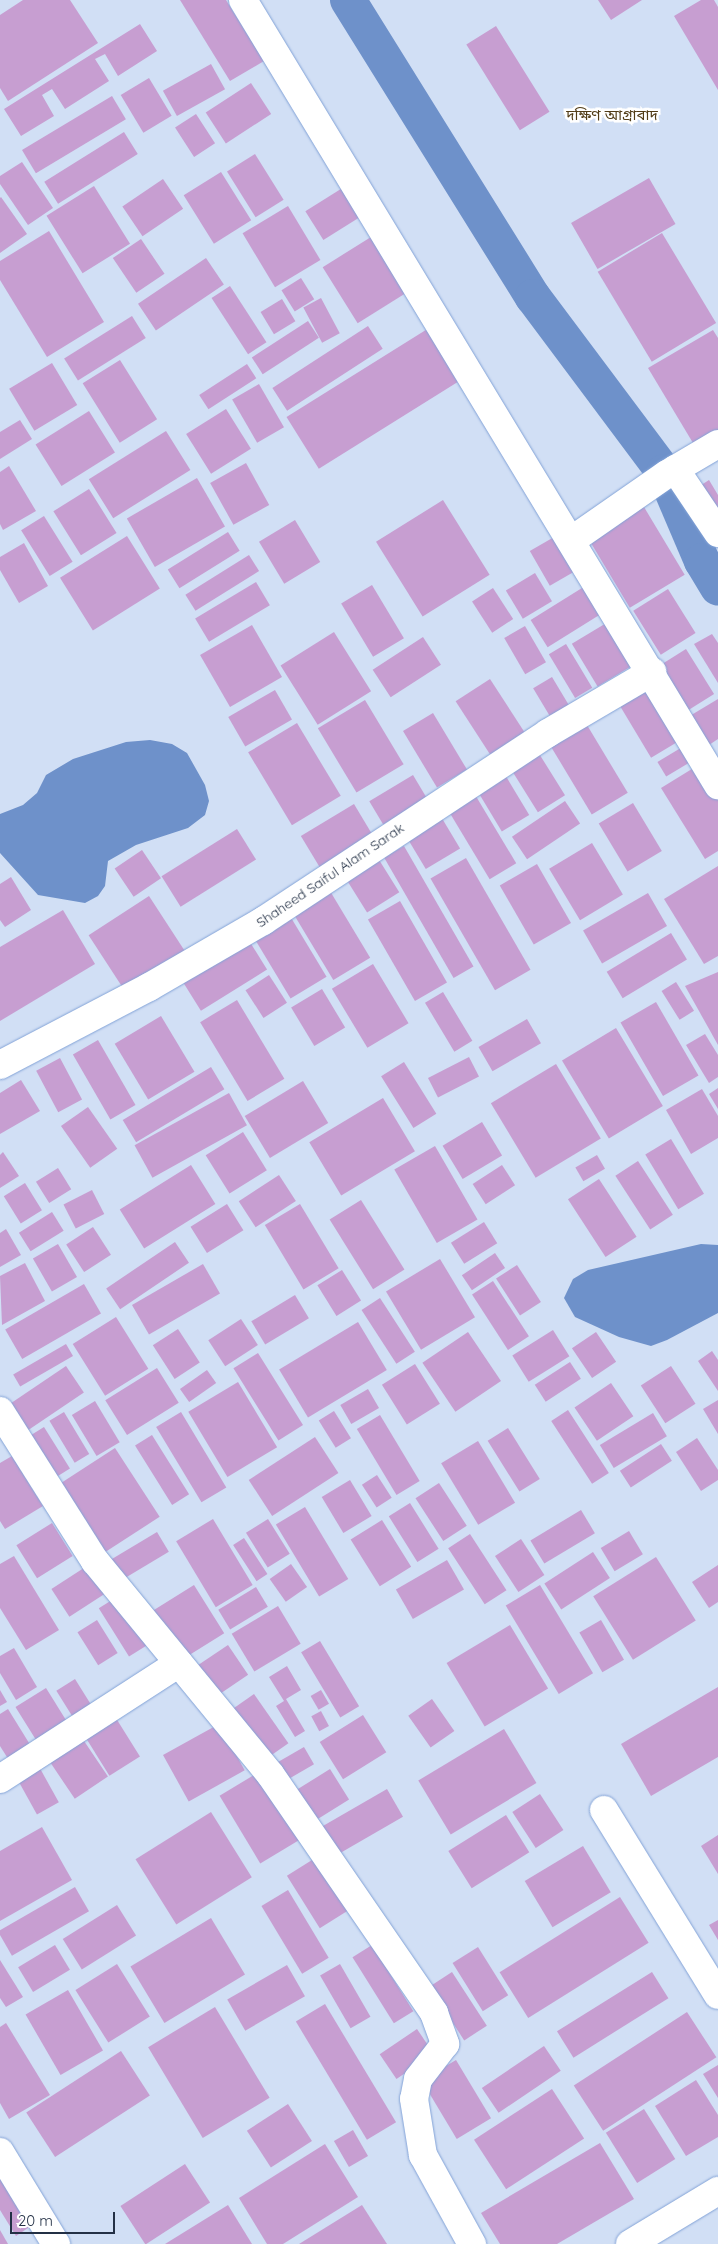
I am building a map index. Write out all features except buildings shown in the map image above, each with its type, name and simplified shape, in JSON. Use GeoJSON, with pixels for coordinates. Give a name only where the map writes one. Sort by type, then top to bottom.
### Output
{"type":"FeatureCollection","features":[{"type":"Feature","properties":{"kind":"street"},"geometry":{"type":"LineString","coordinates":[[243,0],[582,533],[652,672],[718,785]]}},
{"type":"Feature","properties":{"kind":"street"},"geometry":{"type":"LineString","coordinates":[[582,533],[671,472],[718,444]]}},
{"type":"Feature","properties":{"kind":"street"},"geometry":{"type":"LineString","coordinates":[[671,472],[718,533]]}},
{"type":"Feature","properties":{"kind":"street","name":"Shaheed Saiful Alam Sarak"},"geometry":{"type":"LineString","coordinates":[[0,1065],[149,987],[263,921],[539,738],[652,672]]}},
{"type":"Feature","properties":{"kind":"street"},"geometry":{"type":"LineString","coordinates":[[0,1411],[95,1561],[270,1774],[434,2013],[445,2044],[418,2078],[414,2099],[423,2155],[472,2244]]}},
{"type":"Feature","properties":{"kind":"street"},"geometry":{"type":"LineString","coordinates":[[0,1780],[179,1663]]}},
{"type":"Feature","properties":{"kind":"street"},"geometry":{"type":"LineString","coordinates":[[604,1810],[718,1995]]}},
{"type":"Feature","properties":{"kind":"street"},"geometry":{"type":"LineString","coordinates":[[0,2152],[56,2244]]}},
{"type":"Feature","properties":{"kind":"street"},"geometry":{"type":"LineString","coordinates":[[630,2244],[718,2191]]}},
{"type":"Feature","properties":{"kind":"water"},"geometry":{"type":"Polygon","coordinates":[[[150,740],[172,744],[187,753],[205,785],[209,801],[205,815],[188,828],[136,845],[108,861],[105,886],[98,896],[85,903],[38,895],[0,853],[0,814],[23,805],[37,793],[46,775],[73,759],[126,742],[150,740]]]}},
{"type":"Feature","properties":{"kind":"water"},"geometry":{"type":"Polygon","coordinates":[[[701,1244],[718,1245],[718,1313],[667,1340],[651,1346],[619,1337],[575,1317],[564,1298],[573,1279],[588,1270],[701,1244]]]}},
{"type":"Feature","properties":{"kind":"waterway"},"geometry":{"type":"LineString","coordinates":[[348,0],[533,297],[664,472],[702,561],[718,588]]}},
{"type":"Feature","properties":{"kind":"district","name":"দক্ষিণ আগ্রাবাদ"},"geometry":{"type":"Point","coordinates":[612,115]}}]}
